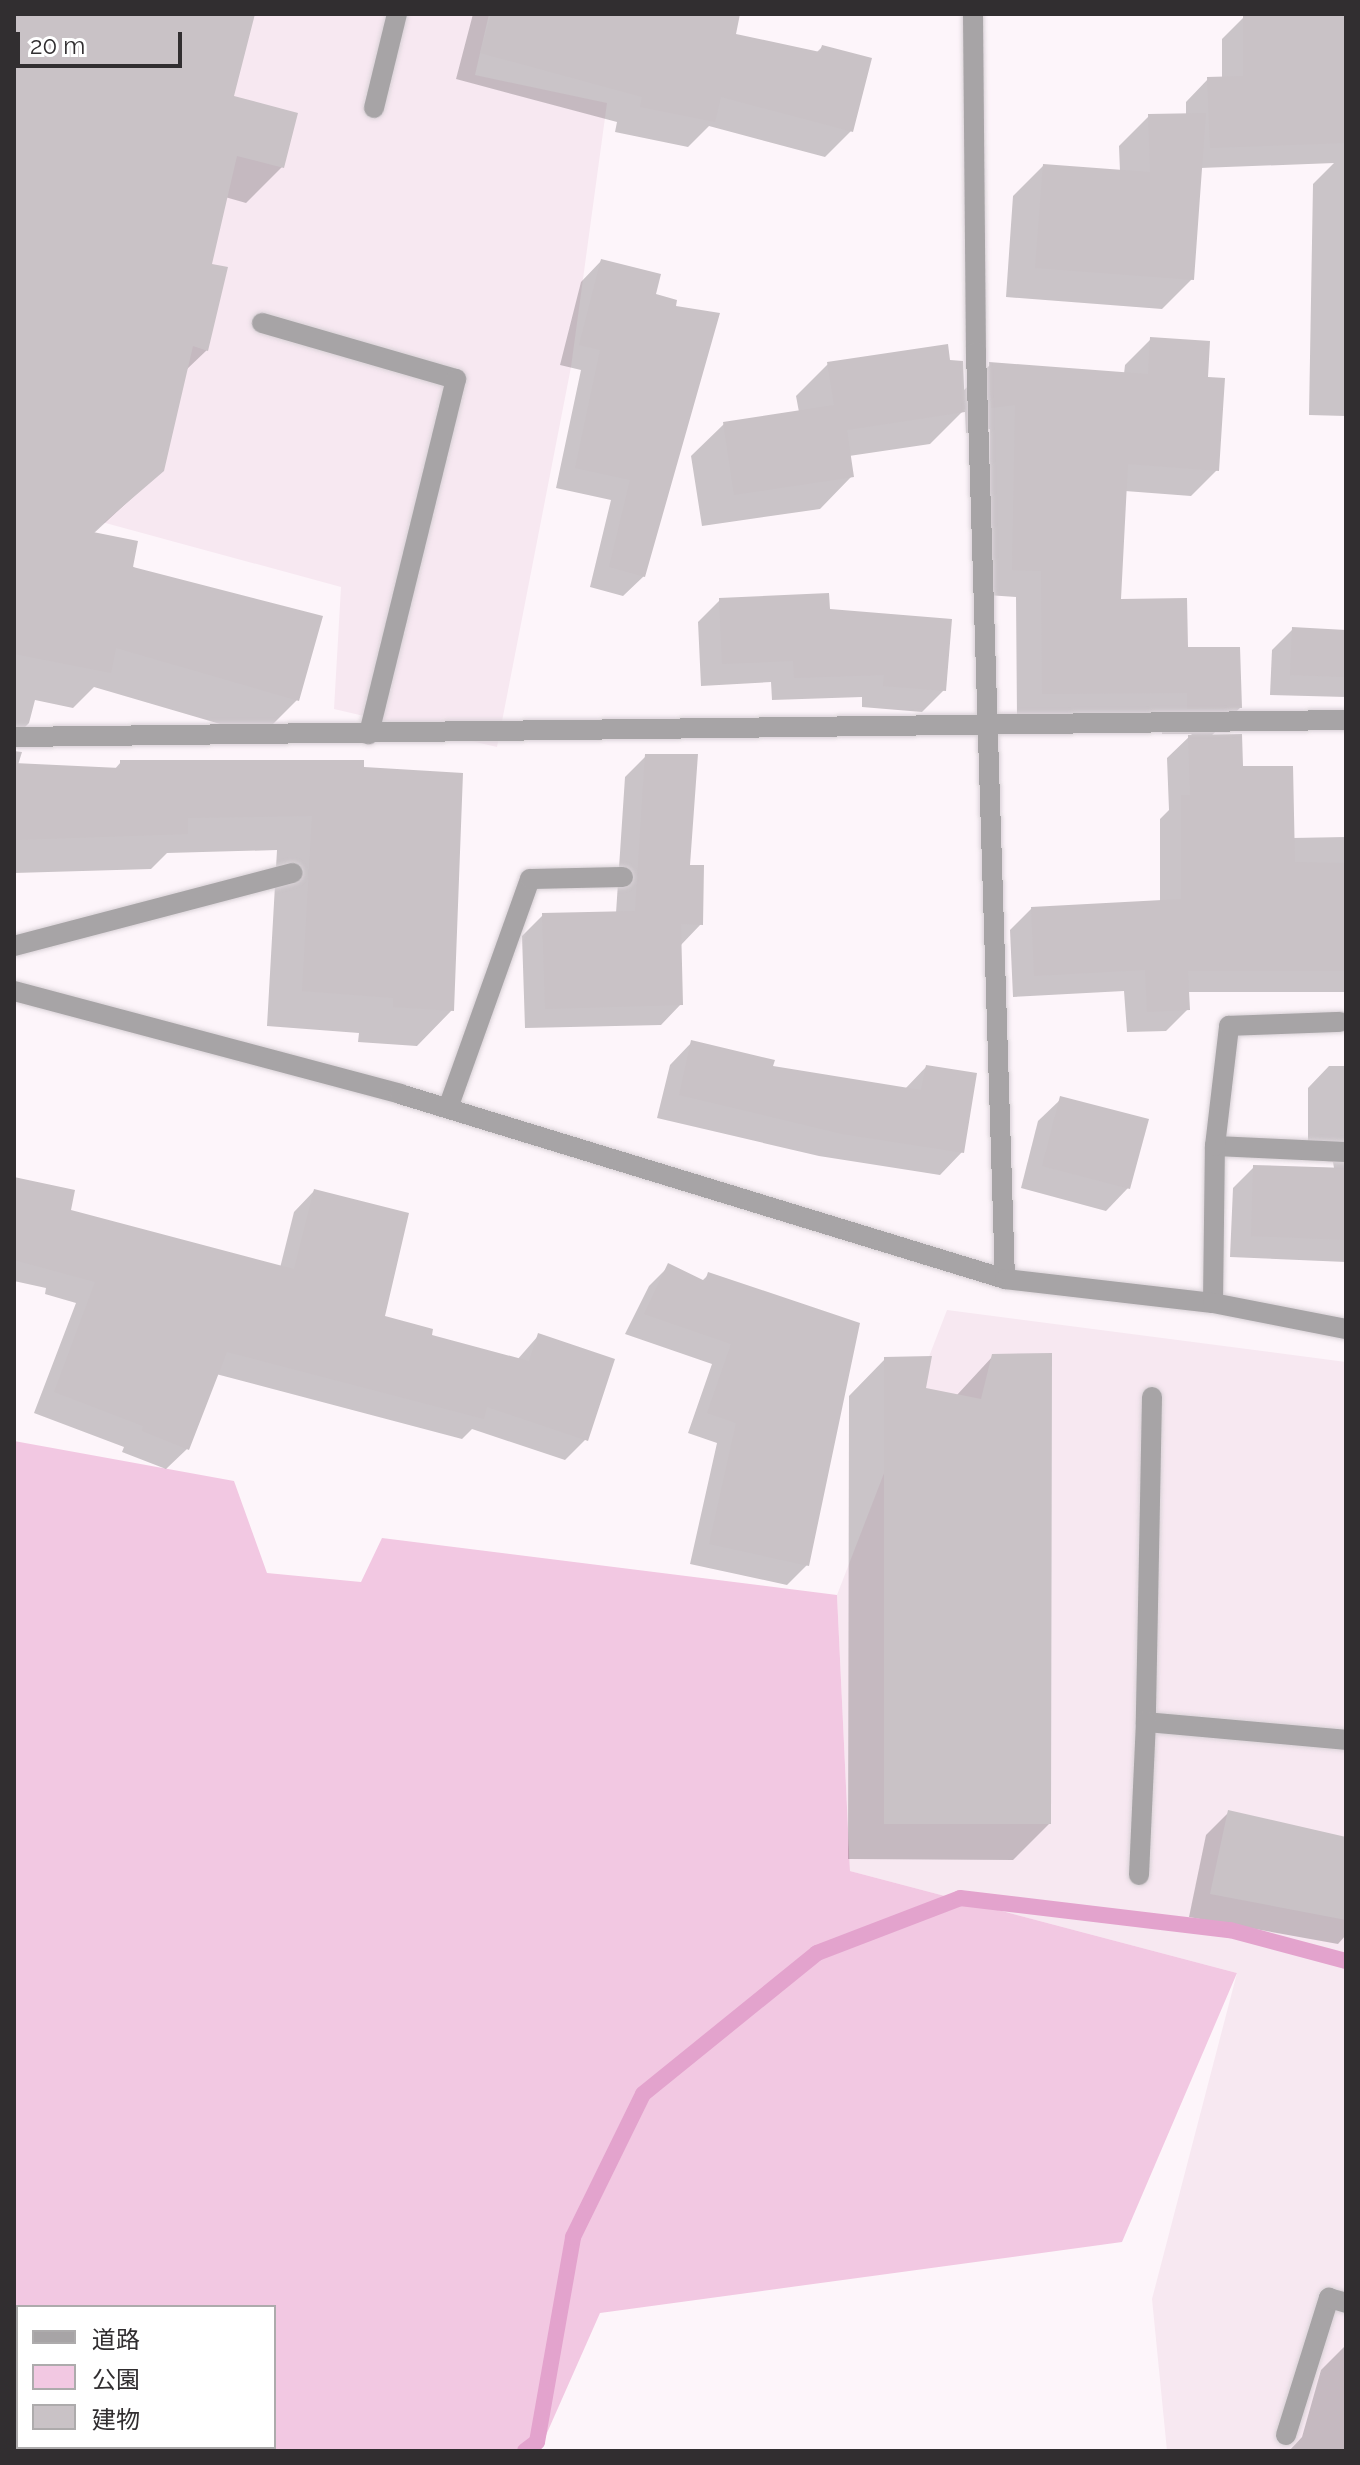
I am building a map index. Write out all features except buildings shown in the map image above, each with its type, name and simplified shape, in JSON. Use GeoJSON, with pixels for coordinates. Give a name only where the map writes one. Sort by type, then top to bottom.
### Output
{"type":"FeatureCollection","features":[{"type":"Feature","properties":{"kind":"street"},"geometry":{"type":"LineString","coordinates":[[374,108],[397,14]]}},
{"type":"Feature","properties":{"kind":"street"},"geometry":{"type":"LineString","coordinates":[[973,14],[988,727],[1005,1279]]}},
{"type":"Feature","properties":{"kind":"street"},"geometry":{"type":"LineString","coordinates":[[262,323],[456,379],[369,734]]}},
{"type":"Feature","properties":{"kind":"street"},"geometry":{"type":"LineString","coordinates":[[14,737],[988,727],[1346,720]]}},
{"type":"Feature","properties":{"kind":"street"},"geometry":{"type":"LineString","coordinates":[[14,946],[293,873]]}},
{"type":"Feature","properties":{"kind":"street"},"geometry":{"type":"LineString","coordinates":[[448,1108],[530,879],[623,877]]}},
{"type":"Feature","properties":{"kind":"street"},"geometry":{"type":"LineString","coordinates":[[14,991],[448,1108],[1005,1279],[1213,1303],[1346,1329]]}},
{"type":"Feature","properties":{"kind":"street"},"geometry":{"type":"LineString","coordinates":[[1213,1303],[1215,1146],[1229,1026],[1340,1022]]}},
{"type":"Feature","properties":{"kind":"street"},"geometry":{"type":"LineString","coordinates":[[1215,1146],[1346,1152]]}},
{"type":"Feature","properties":{"kind":"street"},"geometry":{"type":"LineString","coordinates":[[1139,1875],[1146,1722],[1152,1397]]}},
{"type":"Feature","properties":{"kind":"street"},"geometry":{"type":"LineString","coordinates":[[1146,1722],[1346,1740]]}},
{"type":"Feature","properties":{"kind":"street"},"geometry":{"type":"LineString","coordinates":[[1286,2435],[1329,2298],[1346,2303]]}},
{"type":"Feature","properties":{"kind":"shaded area"},"geometry":{"type":"Polygon","coordinates":[[[14,14],[489,14],[475,75],[607,103],[571,367],[497,747],[334,709],[341,587],[76,515],[14,14]]]}},
{"type":"Feature","properties":{"kind":"shaded area"},"geometry":{"type":"Polygon","coordinates":[[[947,1310],[1346,1362],[1346,2451],[1167,2451],[1152,2299],[1237,1973],[850,1871],[837,1595],[947,1310]]]}},
{"type":"Feature","properties":{"kind":"green space"},"geometry":{"type":"Polygon","coordinates":[[[14,1441],[234,1481],[267,1573],[361,1582],[382,1538],[837,1595],[850,1871],[1237,1973],[1122,2242],[600,2313],[539,2451],[14,2451],[14,1441]]]}},
{"type":"Feature","properties":{"kind":"waterway"},"geometry":{"type":"LineString","coordinates":[[525,2451],[537,2442],[573,2237],[643,2094],[817,1953],[960,1898],[1230,1930],[1346,1961]]}}]}
